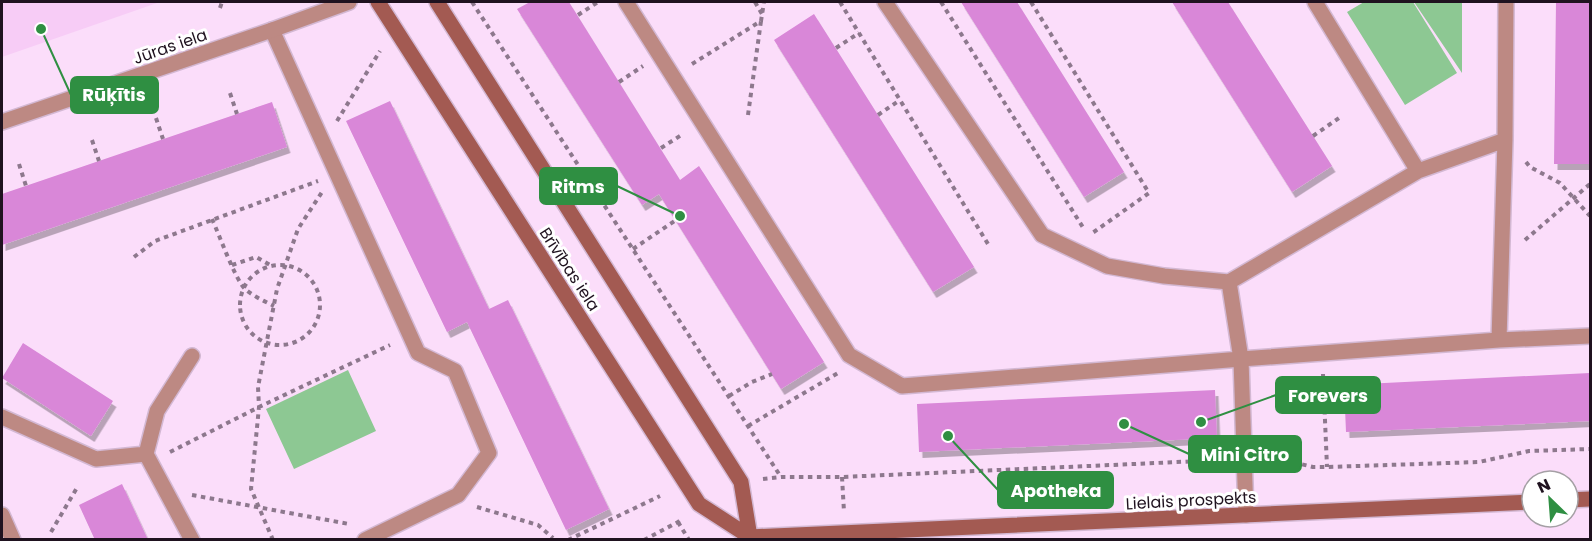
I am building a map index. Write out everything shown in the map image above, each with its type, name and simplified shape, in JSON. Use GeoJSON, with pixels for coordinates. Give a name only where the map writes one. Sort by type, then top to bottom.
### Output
{"type":"FeatureCollection","features":[{"type":"Feature","properties":{"kind":"main road","name":"Brīvības iela"},"geometry":{"type":"LineString","coordinates":[[378,2],[699,504],[749,539]]}},
{"type":"Feature","properties":{"kind":"main road","name":"Brīvības iela"},"geometry":{"type":"LineString","coordinates":[[437,2],[741,482],[749,539]]}},
{"type":"Feature","properties":{"kind":"main road","name":"Lielais prospekts"},"geometry":{"type":"LineString","coordinates":[[749,539],[1520,503]]}},
{"type":"Feature","properties":{"kind":"street","name":"Jūras iela"},"geometry":{"type":"LineString","coordinates":[[2,122],[349,2]]}},
{"type":"Feature","properties":{"kind":"street"},"geometry":{"type":"LineString","coordinates":[[626,2],[849,355],[902,386],[1322,352],[1590,336]]}},
{"type":"Feature","properties":{"kind":"street"},"geometry":{"type":"LineString","coordinates":[[885,2],[1042,235],[1107,266],[1164,276],[1229,282],[1418,171],[1505,140]]}},
{"type":"Feature","properties":{"kind":"street"},"geometry":{"type":"LineString","coordinates":[[1315,2],[1418,171]]}},
{"type":"Feature","properties":{"kind":"street"},"geometry":{"type":"LineString","coordinates":[[1499,340],[1505,140],[1506,2]]}},
{"type":"Feature","properties":{"kind":"street"},"geometry":{"type":"LineString","coordinates":[[272,30],[418,353],[455,371],[489,453],[458,495],[365,540]]}},
{"type":"Feature","properties":{"kind":"street"},"geometry":{"type":"LineString","coordinates":[[1229,282],[1241,359],[1246,515]]}},
{"type":"Feature","properties":{"kind":"street"},"geometry":{"type":"LineString","coordinates":[[192,356],[157,411],[149,458],[192,540]]}},
{"type":"Feature","properties":{"kind":"street"},"geometry":{"type":"LineString","coordinates":[[2,417],[96,459],[149,458]]}},
{"type":"Feature","properties":{"kind":"street"},"geometry":{"type":"LineString","coordinates":[[2,515],[13,540]]}},
{"type":"Feature","properties":{"kind":"path"},"geometry":{"type":"LineString","coordinates":[[220,8],[222,2]]}},
{"type":"Feature","properties":{"kind":"path"},"geometry":{"type":"LineString","coordinates":[[472,2],[782,477],[842,477],[1272,457],[1313,467],[1479,462],[1529,451],[1590,449]]}},
{"type":"Feature","properties":{"kind":"path"},"geometry":{"type":"LineString","coordinates":[[578,15],[598,2]]}},
{"type":"Feature","properties":{"kind":"path"},"geometry":{"type":"LineString","coordinates":[[755,2],[762,15]]}},
{"type":"Feature","properties":{"kind":"path"},"geometry":{"type":"LineString","coordinates":[[748,115],[764,2]]}},
{"type":"Feature","properties":{"kind":"path"},"geometry":{"type":"LineString","coordinates":[[840,2],[988,244]]}},
{"type":"Feature","properties":{"kind":"path"},"geometry":{"type":"LineString","coordinates":[[941,2],[1089,236],[1149,193],[1031,2]]}},
{"type":"Feature","properties":{"kind":"path"},"geometry":{"type":"LineString","coordinates":[[673,76],[762,21]]}},
{"type":"Feature","properties":{"kind":"path"},"geometry":{"type":"LineString","coordinates":[[836,48],[860,33]]}},
{"type":"Feature","properties":{"kind":"path"},"geometry":{"type":"LineString","coordinates":[[273,540],[250,489],[259,407],[258,387],[277,289],[298,229],[325,188],[327,153],[335,124],[380,51]]}},
{"type":"Feature","properties":{"kind":"path"},"geometry":{"type":"LineString","coordinates":[[619,82],[650,61]]}},
{"type":"Feature","properties":{"kind":"path"},"geometry":{"type":"LineString","coordinates":[[230,93],[237,114]]}},
{"type":"Feature","properties":{"kind":"path"},"geometry":{"type":"LineString","coordinates":[[878,115],[900,100]]}},
{"type":"Feature","properties":{"kind":"path"},"geometry":{"type":"LineString","coordinates":[[156,117],[163,139]]}},
{"type":"Feature","properties":{"kind":"path"},"geometry":{"type":"LineString","coordinates":[[1313,136],[1340,118]]}},
{"type":"Feature","properties":{"kind":"path"},"geometry":{"type":"LineString","coordinates":[[661,148],[685,133]]}},
{"type":"Feature","properties":{"kind":"path"},"geometry":{"type":"LineString","coordinates":[[92,140],[99,161]]}},
{"type":"Feature","properties":{"kind":"path"},"geometry":{"type":"LineString","coordinates":[[1505,140],[1530,166],[1560,183],[1590,216]]}},
{"type":"Feature","properties":{"kind":"path"},"geometry":{"type":"LineString","coordinates":[[19,164],[26,186]]}},
{"type":"Feature","properties":{"kind":"path"},"geometry":{"type":"LineString","coordinates":[[134,257],[155,240],[325,178]]}},
{"type":"Feature","properties":{"kind":"path"},"geometry":{"type":"LineString","coordinates":[[1500,262],[1590,184]]}},
{"type":"Feature","properties":{"kind":"path"},"geometry":{"type":"LineString","coordinates":[[212,219],[243,288],[274,306]]}},
{"type":"Feature","properties":{"kind":"path"},"geometry":{"type":"LineString","coordinates":[[633,249],[676,220]]}},
{"type":"Feature","properties":{"kind":"path"},"geometry":{"type":"LineString","coordinates":[[232,266],[256,258],[270,265]]}},
{"type":"Feature","properties":{"kind":"path"},"geometry":{"type":"LineString","coordinates":[[270,265],[286,265],[297,268],[314,282],[319,292],[320,314],[309,333],[300,340],[278,345],[267,343],[249,331],[243,321],[240,299],[243,288],[259,270],[270,265]]}},
{"type":"Feature","properties":{"kind":"path"},"geometry":{"type":"LineString","coordinates":[[149,458],[410,335]]}},
{"type":"Feature","properties":{"kind":"path"},"geometry":{"type":"LineString","coordinates":[[1322,352],[1327,467]]}},
{"type":"Feature","properties":{"kind":"path"},"geometry":{"type":"LineString","coordinates":[[729,396],[752,382],[772,374]]}},
{"type":"Feature","properties":{"kind":"path"},"geometry":{"type":"LineString","coordinates":[[51,532],[78,486]]}},
{"type":"Feature","properties":{"kind":"path"},"geometry":{"type":"LineString","coordinates":[[458,495],[479,508],[538,525],[553,538]]}},
{"type":"Feature","properties":{"kind":"path"},"geometry":{"type":"LineString","coordinates":[[568,540],[660,496]]}},
{"type":"Feature","properties":{"kind":"path"},"geometry":{"type":"LineString","coordinates":[[217,500],[386,531]]}},
{"type":"Feature","properties":{"kind":"path"},"geometry":{"type":"LineString","coordinates":[[678,522],[689,540]]}},
{"type":"Feature","properties":{"kind":"shaded area"},"geometry":{"type":"Polygon","coordinates":[[[2,2],[160,2],[2,57],[2,2]]]}},
{"type":"Feature","properties":{"kind":"green space"},"geometry":{"type":"Polygon","coordinates":[[[1364,2],[1413,2],[1457,73],[1405,105],[1347,12],[1364,2]]]}},
{"type":"Feature","properties":{"kind":"green space"},"geometry":{"type":"Polygon","coordinates":[[[1414,2],[1462,2],[1462,73],[1414,2]]]}},
{"type":"Feature","properties":{"kind":"green space"},"geometry":{"type":"Polygon","coordinates":[[[348,370],[376,431],[294,469],[266,409],[348,370]]]}},
{"type":"Feature","properties":{"kind":"building"},"geometry":{"type":"Polygon","coordinates":[[[530,2],[569,2],[680,180],[699,166],[824,362],[781,389],[659,194],[642,205],[517,9],[530,2]]]}},
{"type":"Feature","properties":{"kind":"building"},"geometry":{"type":"Polygon","coordinates":[[[961,2],[1017,2],[1124,172],[1084,197],[961,2]]]}},
{"type":"Feature","properties":{"kind":"building"},"geometry":{"type":"Polygon","coordinates":[[[1172,2],[1228,2],[1332,166],[1292,192],[1172,2]]]}},
{"type":"Feature","properties":{"kind":"building"},"geometry":{"type":"Polygon","coordinates":[[[1556,2],[1590,2],[1590,164],[1554,164],[1556,2]]]}},
{"type":"Feature","properties":{"kind":"building"},"geometry":{"type":"Polygon","coordinates":[[[814,14],[974,267],[933,292],[774,40],[814,14]]]}},
{"type":"Feature","properties":{"kind":"building"},"geometry":{"type":"Polygon","coordinates":[[[390,101],[489,309],[508,300],[609,509],[566,530],[467,322],[447,332],[346,121],[390,101]]]}},
{"type":"Feature","properties":{"kind":"building"},"geometry":{"type":"Polygon","coordinates":[[[272,102],[287,147],[2,245],[2,194],[272,102]]]}},
{"type":"Feature","properties":{"kind":"building"},"geometry":{"type":"Polygon","coordinates":[[[23,343],[113,401],[91,436],[2,378],[23,343]]]}},
{"type":"Feature","properties":{"kind":"building"},"geometry":{"type":"Polygon","coordinates":[[[1590,373],[1590,421],[1346,432],[1344,385],[1590,373]]]}},
{"type":"Feature","properties":{"kind":"building"},"geometry":{"type":"Polygon","coordinates":[[[1215,390],[1217,438],[919,452],[917,404],[1215,390]]]}},
{"type":"Feature","properties":{"kind":"building"},"geometry":{"type":"Polygon","coordinates":[[[122,484],[148,540],[95,540],[79,505],[122,484]]]}},
{"type":"Feature","properties":{"kind":"place","name":"Rūķītis"},"geometry":{"type":"Point","coordinates":[41,29]}},
{"type":"Feature","properties":{"kind":"place","name":"Ritms"},"geometry":{"type":"Point","coordinates":[680,216]}},
{"type":"Feature","properties":{"kind":"place","name":"Forevers"},"geometry":{"type":"Point","coordinates":[1201,422]}},
{"type":"Feature","properties":{"kind":"place","name":"Mini Citro"},"geometry":{"type":"Point","coordinates":[1124,424]}},
{"type":"Feature","properties":{"kind":"place","name":"Apotheka"},"geometry":{"type":"Point","coordinates":[948,436]}}]}
